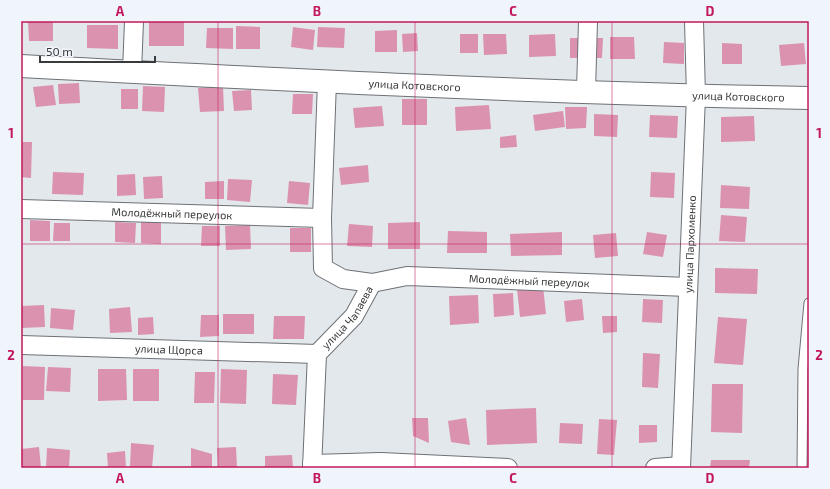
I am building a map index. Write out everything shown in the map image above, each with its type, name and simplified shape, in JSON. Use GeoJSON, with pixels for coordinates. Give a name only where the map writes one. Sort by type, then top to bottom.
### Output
{"type":"FeatureCollection","features":[{"type":"Feature","properties":{"kind":"street"},"geometry":{"type":"LineString","coordinates":[[132,72],[134,21]]}},
{"type":"Feature","properties":{"kind":"street"},"geometry":{"type":"LineString","coordinates":[[586,91],[588,21]]}},
{"type":"Feature","properties":{"kind":"street","name":"улица Пархоменко"},"geometry":{"type":"LineString","coordinates":[[681,467],[696,96],[694,21]]}},
{"type":"Feature","properties":{"kind":"street","name":"улица Котовского"},"geometry":{"type":"LineString","coordinates":[[21,66],[327,81],[696,96],[809,98]]}},
{"type":"Feature","properties":{"kind":"street","name":"улица Чапаева"},"geometry":{"type":"LineString","coordinates":[[312,466],[317,354],[354,316],[372,284],[343,279],[323,268],[322,218],[327,81]]}},
{"type":"Feature","properties":{"kind":"street","name":"Молодёжный переулок"},"geometry":{"type":"LineString","coordinates":[[21,209],[322,218]]}},
{"type":"Feature","properties":{"kind":"street","name":"Молодёжный переулок"},"geometry":{"type":"LineString","coordinates":[[372,284],[407,276],[688,287]]}},
{"type":"Feature","properties":{"kind":"street","name":"улица Щорса"},"geometry":{"type":"LineString","coordinates":[[21,346],[317,354]]}},
{"type":"Feature","properties":{"kind":"street"},"geometry":{"type":"LineString","coordinates":[[312,466],[381,462],[508,468]]}},
{"type":"Feature","properties":{"kind":"street"},"geometry":{"type":"LineString","coordinates":[[655,468],[681,467]]}},
{"type":"Feature","properties":{"kind":"lane"},"geometry":{"type":"LineString","coordinates":[[802,468],[803,369],[809,303]]}},
{"type":"Feature","properties":{"kind":"building"},"geometry":{"type":"Polygon","coordinates":[[[28,21],[53,21],[53,41],[29,41],[28,21]]]}},
{"type":"Feature","properties":{"kind":"building"},"geometry":{"type":"Polygon","coordinates":[[[149,21],[184,21],[184,46],[149,46],[149,21]]]}},
{"type":"Feature","properties":{"kind":"building"},"geometry":{"type":"Polygon","coordinates":[[[87,25],[118,25],[118,49],[87,48],[87,25]]]}},
{"type":"Feature","properties":{"kind":"building"},"geometry":{"type":"Polygon","coordinates":[[[236,26],[260,27],[260,49],[236,49],[236,26]]]}},
{"type":"Feature","properties":{"kind":"building"},"geometry":{"type":"Polygon","coordinates":[[[293,27],[315,30],[313,50],[291,47],[293,27]]]}},
{"type":"Feature","properties":{"kind":"building"},"geometry":{"type":"Polygon","coordinates":[[[318,27],[345,28],[344,48],[317,47],[318,27]]]}},
{"type":"Feature","properties":{"kind":"building"},"geometry":{"type":"Polygon","coordinates":[[[207,28],[233,28],[233,49],[206,48],[207,28]]]}},
{"type":"Feature","properties":{"kind":"building"},"geometry":{"type":"Polygon","coordinates":[[[397,30],[397,52],[375,52],[375,31],[397,30]]]}},
{"type":"Feature","properties":{"kind":"building"},"geometry":{"type":"Polygon","coordinates":[[[417,33],[418,51],[403,52],[402,34],[417,33]]]}},
{"type":"Feature","properties":{"kind":"building"},"geometry":{"type":"Polygon","coordinates":[[[460,34],[478,34],[478,53],[460,53],[460,34]]]}},
{"type":"Feature","properties":{"kind":"building"},"geometry":{"type":"Polygon","coordinates":[[[483,34],[506,34],[507,54],[484,55],[483,34]]]}},
{"type":"Feature","properties":{"kind":"building"},"geometry":{"type":"Polygon","coordinates":[[[555,34],[556,56],[529,57],[529,35],[555,34]]]}},
{"type":"Feature","properties":{"kind":"building"},"geometry":{"type":"Polygon","coordinates":[[[610,37],[634,37],[635,59],[610,59],[610,37]]]}},
{"type":"Feature","properties":{"kind":"building"},"geometry":{"type":"Polygon","coordinates":[[[570,38],[603,38],[602,58],[570,58],[570,38]]]}},
{"type":"Feature","properties":{"kind":"building"},"geometry":{"type":"Polygon","coordinates":[[[664,42],[684,43],[684,64],[663,63],[664,42]]]}},
{"type":"Feature","properties":{"kind":"building"},"geometry":{"type":"Polygon","coordinates":[[[722,43],[742,44],[742,64],[722,64],[722,43]]]}},
{"type":"Feature","properties":{"kind":"building"},"geometry":{"type":"Polygon","coordinates":[[[804,43],[806,64],[781,66],[779,45],[804,43]]]}},
{"type":"Feature","properties":{"kind":"building"},"geometry":{"type":"Polygon","coordinates":[[[79,83],[80,103],[59,104],[58,84],[79,83]]]}},
{"type":"Feature","properties":{"kind":"building"},"geometry":{"type":"Polygon","coordinates":[[[53,85],[56,105],[36,107],[33,87],[53,85]]]}},
{"type":"Feature","properties":{"kind":"building"},"geometry":{"type":"Polygon","coordinates":[[[143,86],[165,87],[164,112],[142,111],[143,86]]]}},
{"type":"Feature","properties":{"kind":"building"},"geometry":{"type":"Polygon","coordinates":[[[223,86],[224,111],[200,112],[198,88],[223,86]]]}},
{"type":"Feature","properties":{"kind":"building"},"geometry":{"type":"Polygon","coordinates":[[[121,89],[138,89],[138,109],[121,109],[121,89]]]}},
{"type":"Feature","properties":{"kind":"building"},"geometry":{"type":"Polygon","coordinates":[[[251,90],[252,110],[234,111],[232,91],[251,90]]]}},
{"type":"Feature","properties":{"kind":"building"},"geometry":{"type":"Polygon","coordinates":[[[293,94],[313,94],[312,114],[292,114],[293,94]]]}},
{"type":"Feature","properties":{"kind":"building"},"geometry":{"type":"Polygon","coordinates":[[[402,99],[427,99],[427,125],[402,125],[402,99]]]}},
{"type":"Feature","properties":{"kind":"building"},"geometry":{"type":"Polygon","coordinates":[[[489,105],[491,129],[456,131],[455,107],[489,105]]]}},
{"type":"Feature","properties":{"kind":"building"},"geometry":{"type":"Polygon","coordinates":[[[382,106],[384,126],[355,128],[353,108],[382,106]]]}},
{"type":"Feature","properties":{"kind":"building"},"geometry":{"type":"Polygon","coordinates":[[[565,107],[587,107],[586,128],[566,129],[565,107]]]}},
{"type":"Feature","properties":{"kind":"building"},"geometry":{"type":"Polygon","coordinates":[[[563,111],[565,127],[535,131],[533,115],[563,111]]]}},
{"type":"Feature","properties":{"kind":"building"},"geometry":{"type":"Polygon","coordinates":[[[594,114],[618,115],[617,137],[594,136],[594,114]]]}},
{"type":"Feature","properties":{"kind":"building"},"geometry":{"type":"Polygon","coordinates":[[[650,115],[678,116],[677,138],[649,137],[650,115]]]}},
{"type":"Feature","properties":{"kind":"building"},"geometry":{"type":"Polygon","coordinates":[[[754,116],[755,141],[721,142],[721,117],[754,116]]]}},
{"type":"Feature","properties":{"kind":"building"},"geometry":{"type":"Polygon","coordinates":[[[516,135],[517,147],[500,148],[500,137],[516,135]]]}},
{"type":"Feature","properties":{"kind":"building"},"geometry":{"type":"Polygon","coordinates":[[[21,142],[32,142],[31,178],[21,177],[21,142]]]}},
{"type":"Feature","properties":{"kind":"building"},"geometry":{"type":"Polygon","coordinates":[[[368,165],[369,182],[341,185],[339,168],[368,165]]]}},
{"type":"Feature","properties":{"kind":"building"},"geometry":{"type":"Polygon","coordinates":[[[53,172],[84,173],[83,195],[52,194],[53,172]]]}},
{"type":"Feature","properties":{"kind":"building"},"geometry":{"type":"Polygon","coordinates":[[[651,172],[675,173],[674,198],[650,197],[651,172]]]}},
{"type":"Feature","properties":{"kind":"building"},"geometry":{"type":"Polygon","coordinates":[[[135,174],[136,195],[117,196],[117,175],[135,174]]]}},
{"type":"Feature","properties":{"kind":"building"},"geometry":{"type":"Polygon","coordinates":[[[162,176],[163,198],[144,199],[143,177],[162,176]]]}},
{"type":"Feature","properties":{"kind":"building"},"geometry":{"type":"Polygon","coordinates":[[[228,179],[252,180],[250,202],[227,200],[228,179]]]}},
{"type":"Feature","properties":{"kind":"building"},"geometry":{"type":"Polygon","coordinates":[[[224,181],[224,199],[205,199],[205,182],[224,181]]]}},
{"type":"Feature","properties":{"kind":"building"},"geometry":{"type":"Polygon","coordinates":[[[289,181],[310,183],[308,205],[287,203],[289,181]]]}},
{"type":"Feature","properties":{"kind":"building"},"geometry":{"type":"Polygon","coordinates":[[[721,185],[750,187],[749,209],[720,208],[721,185]]]}},
{"type":"Feature","properties":{"kind":"building"},"geometry":{"type":"Polygon","coordinates":[[[721,215],[747,217],[745,242],[719,241],[721,215]]]}},
{"type":"Feature","properties":{"kind":"building"},"geometry":{"type":"Polygon","coordinates":[[[30,220],[50,221],[50,241],[30,241],[30,220]]]}},
{"type":"Feature","properties":{"kind":"building"},"geometry":{"type":"Polygon","coordinates":[[[141,220],[161,220],[161,244],[141,243],[141,220]]]}},
{"type":"Feature","properties":{"kind":"building"},"geometry":{"type":"Polygon","coordinates":[[[115,222],[136,223],[135,243],[115,242],[115,222]]]}},
{"type":"Feature","properties":{"kind":"building"},"geometry":{"type":"Polygon","coordinates":[[[420,222],[420,249],[388,249],[388,223],[420,222]]]}},
{"type":"Feature","properties":{"kind":"building"},"geometry":{"type":"Polygon","coordinates":[[[54,223],[70,223],[70,241],[53,241],[54,223]]]}},
{"type":"Feature","properties":{"kind":"building"},"geometry":{"type":"Polygon","coordinates":[[[349,224],[373,226],[372,247],[347,246],[349,224]]]}},
{"type":"Feature","properties":{"kind":"building"},"geometry":{"type":"Polygon","coordinates":[[[250,225],[251,249],[226,250],[225,226],[250,225]]]}},
{"type":"Feature","properties":{"kind":"building"},"geometry":{"type":"Polygon","coordinates":[[[202,226],[220,226],[220,246],[201,246],[202,226]]]}},
{"type":"Feature","properties":{"kind":"building"},"geometry":{"type":"Polygon","coordinates":[[[290,228],[311,228],[311,252],[290,252],[290,228]]]}},
{"type":"Feature","properties":{"kind":"building"},"geometry":{"type":"Polygon","coordinates":[[[448,231],[487,232],[487,253],[447,253],[448,231]]]}},
{"type":"Feature","properties":{"kind":"building"},"geometry":{"type":"Polygon","coordinates":[[[562,232],[562,255],[511,256],[510,234],[562,232]]]}},
{"type":"Feature","properties":{"kind":"building"},"geometry":{"type":"Polygon","coordinates":[[[647,232],[667,235],[663,257],[643,254],[647,232]]]}},
{"type":"Feature","properties":{"kind":"building"},"geometry":{"type":"Polygon","coordinates":[[[616,233],[618,256],[595,258],[593,235],[616,233]]]}},
{"type":"Feature","properties":{"kind":"building"},"geometry":{"type":"Polygon","coordinates":[[[715,268],[758,269],[757,294],[715,293],[715,268]]]}},
{"type":"Feature","properties":{"kind":"building"},"geometry":{"type":"Polygon","coordinates":[[[543,286],[546,314],[520,317],[517,289],[543,286]]]}},
{"type":"Feature","properties":{"kind":"building"},"geometry":{"type":"Polygon","coordinates":[[[513,293],[514,315],[494,317],[493,294],[513,293]]]}},
{"type":"Feature","properties":{"kind":"building"},"geometry":{"type":"Polygon","coordinates":[[[478,295],[479,323],[450,325],[449,296],[478,295]]]}},
{"type":"Feature","properties":{"kind":"building"},"geometry":{"type":"Polygon","coordinates":[[[582,299],[584,320],[566,322],[564,301],[582,299]]]}},
{"type":"Feature","properties":{"kind":"building"},"geometry":{"type":"Polygon","coordinates":[[[643,299],[663,300],[662,323],[642,322],[643,299]]]}},
{"type":"Feature","properties":{"kind":"building"},"geometry":{"type":"Polygon","coordinates":[[[44,305],[45,327],[21,328],[21,306],[44,305]]]}},
{"type":"Feature","properties":{"kind":"building"},"geometry":{"type":"Polygon","coordinates":[[[130,307],[132,332],[110,333],[109,309],[130,307]]]}},
{"type":"Feature","properties":{"kind":"building"},"geometry":{"type":"Polygon","coordinates":[[[51,308],[75,310],[73,330],[50,328],[51,308]]]}},
{"type":"Feature","properties":{"kind":"building"},"geometry":{"type":"Polygon","coordinates":[[[223,314],[254,314],[254,334],[223,334],[223,314]]]}},
{"type":"Feature","properties":{"kind":"building"},"geometry":{"type":"Polygon","coordinates":[[[201,315],[219,315],[219,336],[200,337],[201,315]]]}},
{"type":"Feature","properties":{"kind":"building"},"geometry":{"type":"Polygon","coordinates":[[[274,316],[305,316],[304,339],[273,339],[274,316]]]}},
{"type":"Feature","properties":{"kind":"building"},"geometry":{"type":"Polygon","coordinates":[[[602,316],[617,316],[617,332],[603,333],[602,316]]]}},
{"type":"Feature","properties":{"kind":"building"},"geometry":{"type":"Polygon","coordinates":[[[153,317],[154,334],[138,335],[138,318],[153,317]]]}},
{"type":"Feature","properties":{"kind":"building"},"geometry":{"type":"Polygon","coordinates":[[[718,317],[747,319],[743,365],[714,363],[718,317]]]}},
{"type":"Feature","properties":{"kind":"building"},"geometry":{"type":"Polygon","coordinates":[[[643,353],[660,354],[658,388],[642,387],[643,353]]]}},
{"type":"Feature","properties":{"kind":"building"},"geometry":{"type":"Polygon","coordinates":[[[23,366],[45,367],[44,400],[23,400],[23,366]]]}},
{"type":"Feature","properties":{"kind":"building"},"geometry":{"type":"Polygon","coordinates":[[[48,367],[71,368],[70,392],[46,391],[48,367]]]}},
{"type":"Feature","properties":{"kind":"building"},"geometry":{"type":"Polygon","coordinates":[[[98,369],[126,369],[127,400],[98,401],[98,369]]]}},
{"type":"Feature","properties":{"kind":"building"},"geometry":{"type":"Polygon","coordinates":[[[133,369],[159,369],[159,401],[133,401],[133,369]]]}},
{"type":"Feature","properties":{"kind":"building"},"geometry":{"type":"Polygon","coordinates":[[[221,369],[247,370],[246,404],[220,403],[221,369]]]}},
{"type":"Feature","properties":{"kind":"building"},"geometry":{"type":"Polygon","coordinates":[[[195,372],[215,372],[214,403],[194,403],[195,372]]]}},
{"type":"Feature","properties":{"kind":"building"},"geometry":{"type":"Polygon","coordinates":[[[273,374],[298,375],[296,405],[272,404],[273,374]]]}},
{"type":"Feature","properties":{"kind":"building"},"geometry":{"type":"Polygon","coordinates":[[[712,384],[743,384],[742,433],[711,432],[712,384]]]}},
{"type":"Feature","properties":{"kind":"building"},"geometry":{"type":"Polygon","coordinates":[[[536,408],[537,443],[487,445],[486,410],[536,408]]]}},
{"type":"Feature","properties":{"kind":"building"},"geometry":{"type":"Polygon","coordinates":[[[412,418],[428,418],[429,443],[413,436],[412,418]]]}},
{"type":"Feature","properties":{"kind":"building"},"geometry":{"type":"Polygon","coordinates":[[[466,418],[470,445],[451,442],[448,421],[466,418]]]}},
{"type":"Feature","properties":{"kind":"building"},"geometry":{"type":"Polygon","coordinates":[[[599,419],[617,420],[614,455],[597,454],[599,419]]]}},
{"type":"Feature","properties":{"kind":"building"},"geometry":{"type":"Polygon","coordinates":[[[560,423],[583,424],[582,444],[559,443],[560,423]]]}},
{"type":"Feature","properties":{"kind":"building"},"geometry":{"type":"Polygon","coordinates":[[[639,425],[657,425],[657,442],[639,443],[639,425]]]}},
{"type":"Feature","properties":{"kind":"building"},"geometry":{"type":"Polygon","coordinates":[[[131,443],[154,445],[152,468],[130,468],[131,443]]]}},
{"type":"Feature","properties":{"kind":"building"},"geometry":{"type":"Polygon","coordinates":[[[39,447],[41,468],[21,468],[21,449],[39,447]]]}},
{"type":"Feature","properties":{"kind":"building"},"geometry":{"type":"Polygon","coordinates":[[[236,447],[237,468],[218,468],[217,448],[236,447]]]}},
{"type":"Feature","properties":{"kind":"building"},"geometry":{"type":"Polygon","coordinates":[[[47,448],[70,450],[69,468],[46,468],[47,448]]]}},
{"type":"Feature","properties":{"kind":"building"},"geometry":{"type":"Polygon","coordinates":[[[191,448],[212,454],[212,468],[191,468],[191,448]]]}},
{"type":"Feature","properties":{"kind":"building"},"geometry":{"type":"Polygon","coordinates":[[[125,451],[126,468],[108,468],[107,453],[125,451]]]}},
{"type":"Feature","properties":{"kind":"building"},"geometry":{"type":"Polygon","coordinates":[[[292,455],[293,468],[265,468],[265,456],[292,455]]]}},
{"type":"Feature","properties":{"kind":"building"},"geometry":{"type":"Polygon","coordinates":[[[711,460],[750,460],[749,468],[710,468],[711,460]]]}}]}
